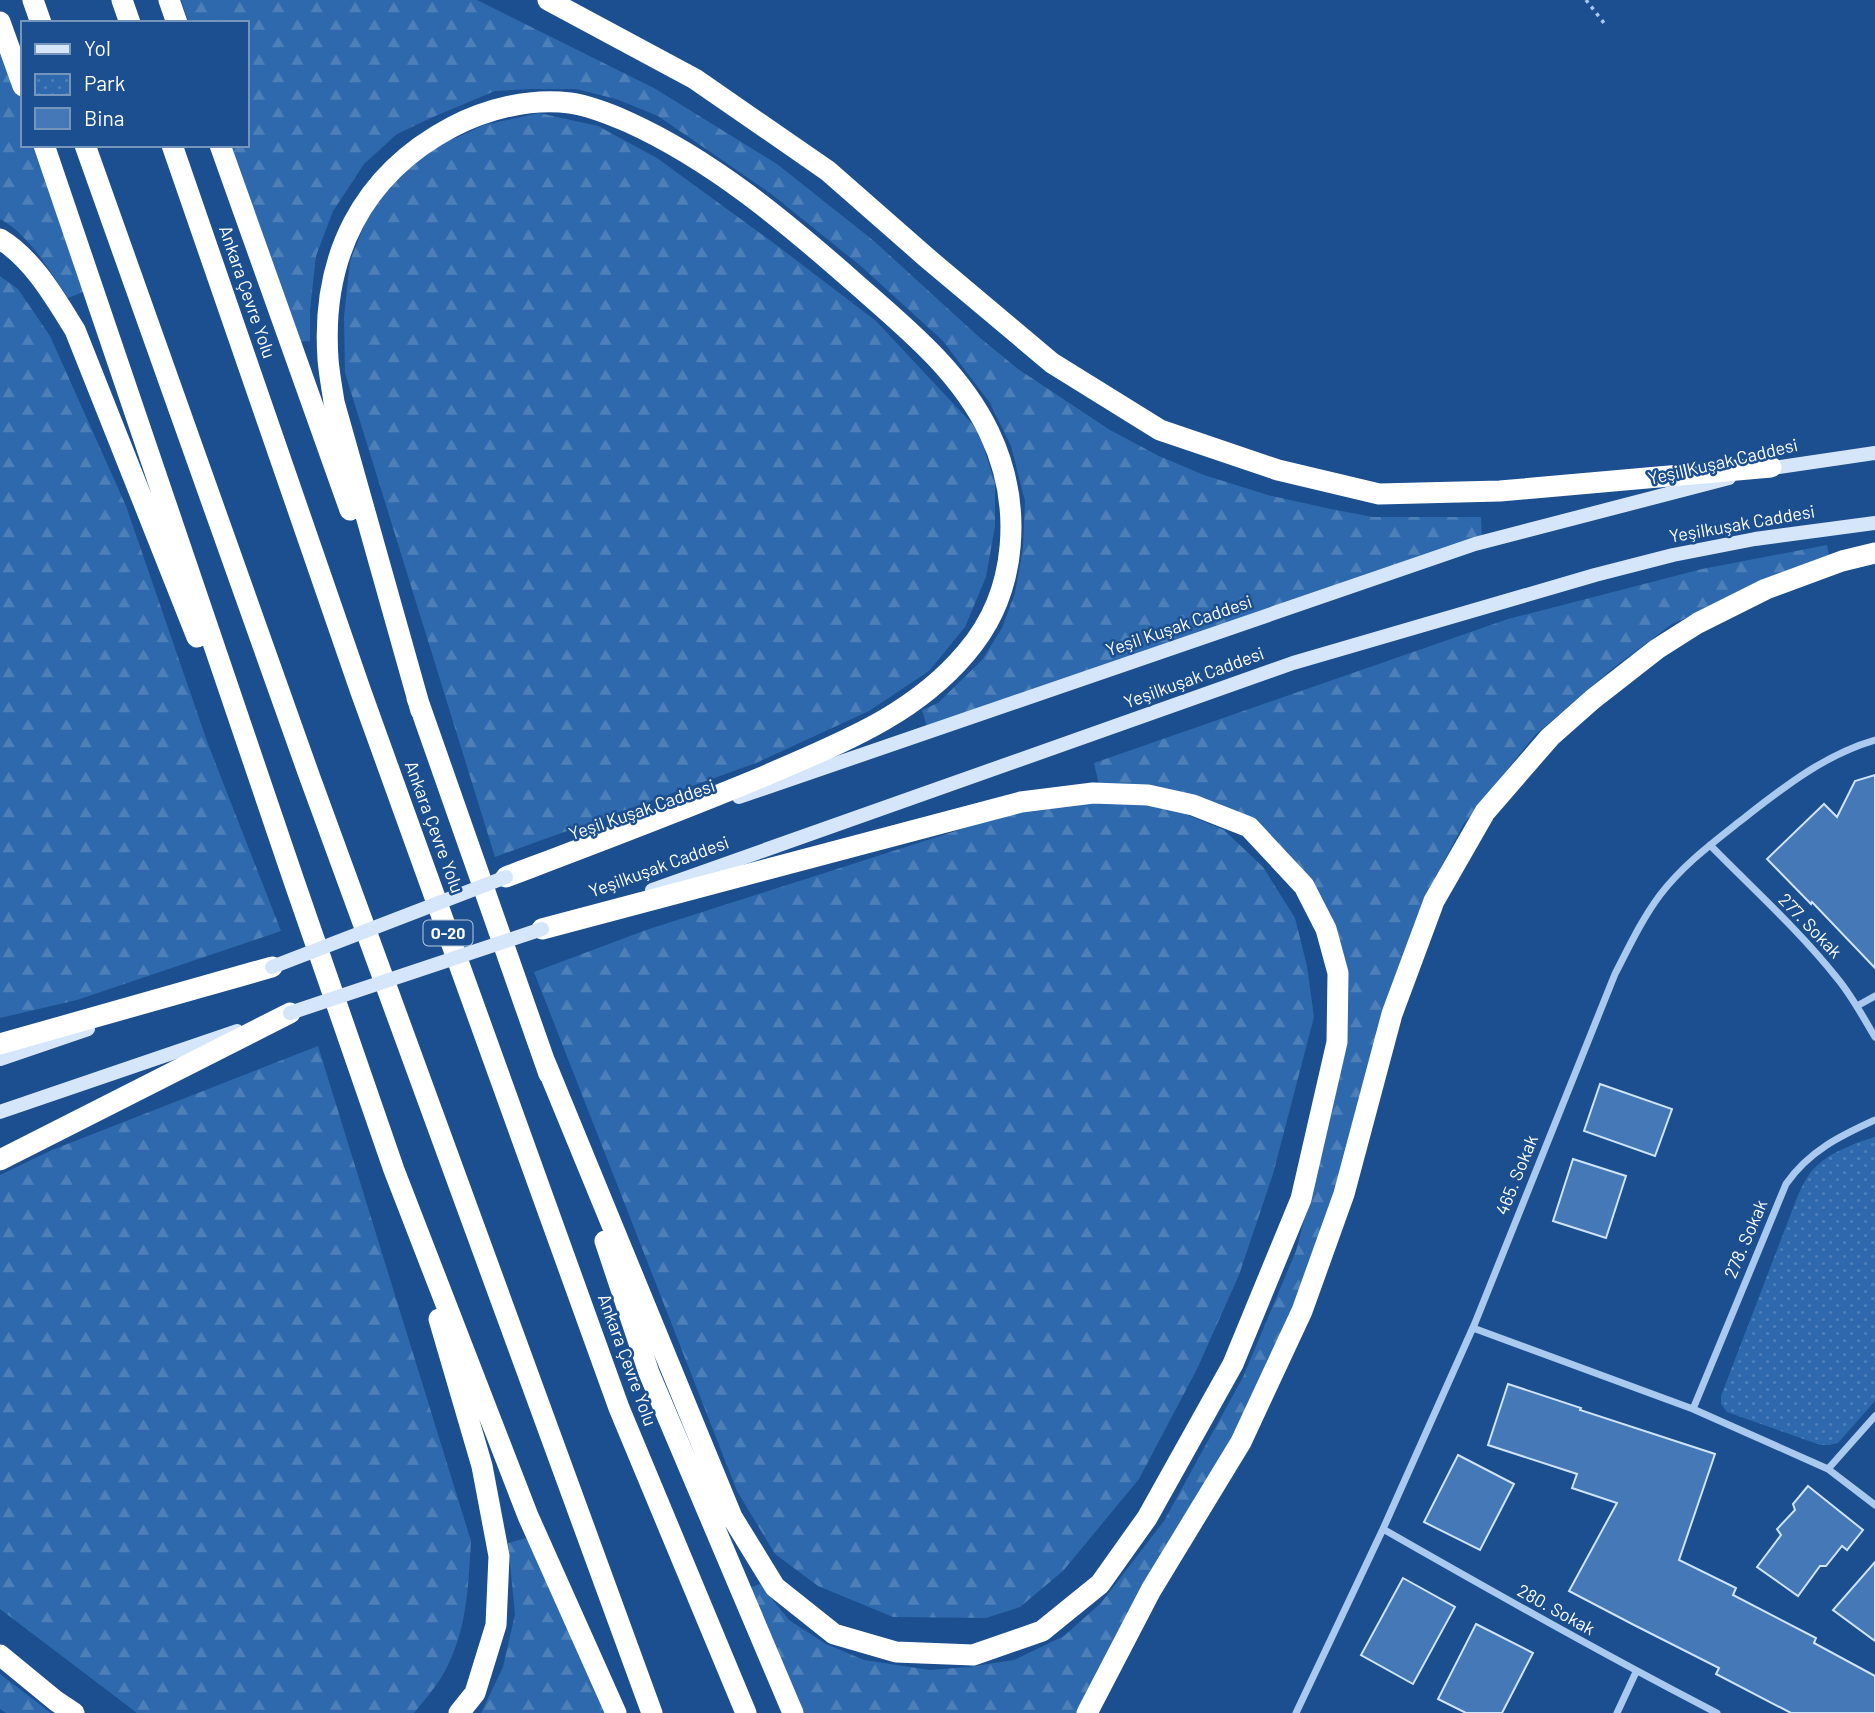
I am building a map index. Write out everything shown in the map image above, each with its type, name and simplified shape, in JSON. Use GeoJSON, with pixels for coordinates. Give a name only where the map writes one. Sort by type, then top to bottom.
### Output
{"type":"FeatureCollection","features":[{"type":"Feature","properties":{"kind":"highway"},"geometry":{"type":"LineString","coordinates":[[33,0],[40,21]]}},
{"type":"Feature","properties":{"kind":"highway"},"geometry":{"type":"LineString","coordinates":[[122,0],[129,21]]}},
{"type":"Feature","properties":{"kind":"highway"},"geometry":{"type":"LineString","coordinates":[[169,0],[176,21]]}},
{"type":"Feature","properties":{"kind":"highway"},"geometry":{"type":"LineString","coordinates":[[548,0],[695,79],[828,171],[1052,363],[1160,430],[1278,470],[1378,494],[1500,491],[1771,467]]}},
{"type":"Feature","properties":{"kind":"highway"},"geometry":{"type":"LineString","coordinates":[[0,22],[21,80]]}},
{"type":"Feature","properties":{"kind":"highway"},"geometry":{"type":"LineString","coordinates":[[421,711],[334,402],[328,361],[327,326],[331,290],[339,257],[365,202],[382,179],[426,141],[456,125],[477,115],[512,106],[548,102],[573,103],[616,117],[665,141],[767,209],[830,260],[937,359],[961,387],[988,429],[999,454],[1010,505],[1010,555],[994,610],[982,633],[965,656],[915,702],[833,746],[709,800],[506,877]]}},
{"type":"Feature","properties":{"kind":"highway"},"geometry":{"type":"LineString","coordinates":[[45,147],[394,1170],[528,1516],[616,1713]]}},
{"type":"Feature","properties":{"kind":"highway"},"geometry":{"type":"LineString","coordinates":[[86,147],[309,775],[652,1713]]}},
{"type":"Feature","properties":{"kind":"highway","name":"Ankara Çevre Yolu"},"geometry":{"type":"LineString","coordinates":[[173,147],[361,692],[619,1408],[746,1713]]}},
{"type":"Feature","properties":{"kind":"highway"},"geometry":{"type":"LineString","coordinates":[[221,147],[545,1062],[649,1373],[793,1713]]}},
{"type":"Feature","properties":{"kind":"highway"},"geometry":{"type":"LineString","coordinates":[[0,239],[10,245],[46,284],[75,330],[294,881]]}},
{"type":"Feature","properties":{"kind":"highway"},"geometry":{"type":"LineString","coordinates":[[1087,1713],[1152,1590],[1241,1442],[1302,1311],[1344,1194],[1392,1014],[1434,901],[1485,812],[1550,737],[1657,649],[1698,622],[1755,594],[1842,561],[1875,553]]}},
{"type":"Feature","properties":{"kind":"highway"},"geometry":{"type":"LineString","coordinates":[[542,929],[1021,802],[1093,793],[1148,795],[1193,805],[1249,827],[1304,886],[1326,929],[1338,973],[1337,1042],[1301,1199],[1233,1364],[1147,1518],[1100,1584],[1042,1632],[973,1655],[896,1652],[834,1634],[775,1587],[733,1517],[545,1062]]}},
{"type":"Feature","properties":{"kind":"highway"},"geometry":{"type":"LineString","coordinates":[[0,1044],[272,967]]}},
{"type":"Feature","properties":{"kind":"highway"},"geometry":{"type":"LineString","coordinates":[[0,1160],[290,1013]]}},
{"type":"Feature","properties":{"kind":"highway"},"geometry":{"type":"LineString","coordinates":[[394,1170],[482,1466],[499,1556],[496,1625],[475,1693],[459,1713]]}},
{"type":"Feature","properties":{"kind":"highway"},"geometry":{"type":"LineString","coordinates":[[0,1655],[74,1713]]}},
{"type":"Feature","properties":{"kind":"main road","name":"Yeşil Kuşak Caddesi"},"geometry":{"type":"LineString","coordinates":[[0,1059],[272,967],[506,877],[1475,544],[1771,467],[1875,453]]}},
{"type":"Feature","properties":{"kind":"main road","name":"Yeşilkuşak Caddesi"},"geometry":{"type":"LineString","coordinates":[[0,1112],[542,929],[1293,663],[1660,558],[1755,539],[1875,523]]}},
{"type":"Feature","properties":{"kind":"street","name":"465. Sokak"},"geometry":{"type":"LineString","coordinates":[[1296,1713],[1383,1529],[1473,1328],[1615,974],[1637,931],[1660,895],[1680,872],[1710,845],[1773,796],[1830,757],[1875,740]]}},
{"type":"Feature","properties":{"kind":"street","name":"277. Sokak"},"geometry":{"type":"LineString","coordinates":[[1710,845],[1838,978],[1875,1037]]}},
{"type":"Feature","properties":{"kind":"street"},"geometry":{"type":"LineString","coordinates":[[1857,1006],[1875,996]]}},
{"type":"Feature","properties":{"kind":"street","name":"278. Sokak"},"geometry":{"type":"LineString","coordinates":[[1693,1409],[1786,1184],[1810,1156],[1825,1145],[1875,1121]]}},
{"type":"Feature","properties":{"kind":"street"},"geometry":{"type":"LineString","coordinates":[[1473,1328],[1693,1409],[1828,1469],[1875,1505]]}},
{"type":"Feature","properties":{"kind":"street"},"geometry":{"type":"LineString","coordinates":[[1828,1469],[1875,1416]]}},
{"type":"Feature","properties":{"kind":"street","name":"280. Sokak"},"geometry":{"type":"LineString","coordinates":[[1383,1529],[1636,1672],[1717,1713]]}},
{"type":"Feature","properties":{"kind":"street"},"geometry":{"type":"LineString","coordinates":[[1617,1713],[1636,1672]]}},
{"type":"Feature","properties":{"kind":"path"},"geometry":{"type":"LineString","coordinates":[[1586,0],[1604,23]]}},
{"type":"Feature","properties":{"kind":"green space"},"geometry":{"type":"Polygon","coordinates":[[[181,0],[477,0],[654,88],[777,164],[874,241],[1018,369],[1110,430],[1159,456],[1204,475],[1268,495],[1373,517],[1481,517],[1482,538],[927,727],[922,710],[938,703],[982,660],[1002,628],[1015,593],[1023,548],[1025,501],[1011,446],[990,403],[943,341],[862,267],[770,193],[658,116],[616,99],[576,89],[532,89],[495,91],[433,117],[397,134],[364,164],[333,211],[316,256],[310,310],[310,341],[295,342],[229,147],[248,147],[248,21],[188,21],[181,0]]]}},
{"type":"Feature","properties":{"kind":"green space"},"geometry":{"type":"Polygon","coordinates":[[[0,38],[21,98],[21,147],[38,147],[88,290],[68,298],[30,244],[0,219],[0,38]]]}},
{"type":"Feature","properties":{"kind":"green space"},"geometry":{"type":"Polygon","coordinates":[[[539,113],[598,126],[657,158],[876,321],[978,430],[995,483],[995,526],[986,577],[965,627],[929,671],[869,711],[756,763],[495,857],[345,373],[344,317],[350,261],[365,223],[390,183],[438,146],[484,125],[539,113]]]}},
{"type":"Feature","properties":{"kind":"green space"},"geometry":{"type":"Polygon","coordinates":[[[0,276],[18,289],[50,336],[126,506],[208,744],[281,931],[77,1000],[0,1018],[0,276]]]}},
{"type":"Feature","properties":{"kind":"green space"},"geometry":{"type":"Polygon","coordinates":[[[1827,545],[1830,561],[1774,579],[1672,624],[1612,669],[1535,735],[1463,825],[1437,875],[1406,953],[1347,1160],[1261,1392],[1078,1713],[800,1713],[743,1590],[760,1584],[789,1620],[826,1644],[864,1660],[930,1670],[1014,1660],[1064,1636],[1101,1603],[1164,1521],[1243,1377],[1296,1251],[1325,1141],[1347,971],[1253,819],[1099,785],[1094,763],[1508,619],[1702,569],[1827,545]]]}},
{"type":"Feature","properties":{"kind":"green space"},"geometry":{"type":"Polygon","coordinates":[[[1117,798],[1166,806],[1224,830],[1263,867],[1295,918],[1307,966],[1314,1017],[1273,1174],[1239,1275],[1197,1369],[1139,1479],[1063,1571],[1020,1607],[986,1618],[893,1617],[818,1586],[775,1554],[737,1491],[534,972],[646,930],[1034,806],[1117,798]]]}},
{"type":"Feature","properties":{"kind":"green space"},"geometry":{"type":"Polygon","coordinates":[[[318,1046],[471,1541],[467,1595],[461,1629],[450,1662],[414,1713],[137,1713],[0,1609],[0,1175],[52,1150],[318,1046]]]}},
{"type":"Feature","properties":{"kind":"green space"},"geometry":{"type":"Polygon","coordinates":[[[1875,1137],[1875,1401],[1838,1443],[1820,1445],[1727,1412],[1721,1404],[1721,1396],[1798,1195],[1807,1178],[1816,1166],[1832,1155],[1875,1137]]]}},
{"type":"Feature","properties":{"kind":"green space"},"geometry":{"type":"Polygon","coordinates":[[[530,1537],[609,1713],[481,1713],[503,1667],[515,1614],[508,1543],[530,1537]]]}},
{"type":"Feature","properties":{"kind":"green space"},"geometry":{"type":"Polygon","coordinates":[[[0,1674],[51,1713],[6,1713],[0,1709],[0,1674]]]}},
{"type":"Feature","properties":{"kind":"building"},"geometry":{"type":"Polygon","coordinates":[[[1875,775],[1875,968],[1767,859],[1824,804],[1837,817],[1855,781],[1875,775]]]}},
{"type":"Feature","properties":{"kind":"building"},"geometry":{"type":"Polygon","coordinates":[[[1600,1084],[1672,1109],[1655,1156],[1584,1131],[1600,1084]]]}},
{"type":"Feature","properties":{"kind":"building"},"geometry":{"type":"Polygon","coordinates":[[[1573,1159],[1626,1176],[1606,1238],[1553,1221],[1573,1159]]]}},
{"type":"Feature","properties":{"kind":"building"},"geometry":{"type":"Polygon","coordinates":[[[1508,1384],[1715,1454],[1679,1560],[1736,1588],[1733,1595],[1816,1638],[1814,1643],[1875,1676],[1875,1713],[1791,1713],[1716,1674],[1719,1668],[1569,1591],[1617,1503],[1572,1488],[1577,1474],[1488,1445],[1508,1384]]]}},
{"type":"Feature","properties":{"kind":"building"},"geometry":{"type":"Polygon","coordinates":[[[1458,1455],[1514,1484],[1480,1550],[1424,1522],[1458,1455]]]}},
{"type":"Feature","properties":{"kind":"building"},"geometry":{"type":"Polygon","coordinates":[[[1808,1486],[1863,1530],[1847,1550],[1842,1546],[1826,1566],[1820,1566],[1798,1596],[1757,1567],[1781,1535],[1777,1529],[1795,1510],[1793,1504],[1808,1486]]]}},
{"type":"Feature","properties":{"kind":"building"},"geometry":{"type":"Polygon","coordinates":[[[1875,1562],[1875,1641],[1833,1610],[1875,1562]]]}},
{"type":"Feature","properties":{"kind":"building"},"geometry":{"type":"Polygon","coordinates":[[[1403,1578],[1455,1607],[1413,1684],[1361,1655],[1403,1578]]]}},
{"type":"Feature","properties":{"kind":"building"},"geometry":{"type":"Polygon","coordinates":[[[1476,1624],[1533,1653],[1502,1713],[1466,1713],[1438,1699],[1476,1624]]]}}]}
